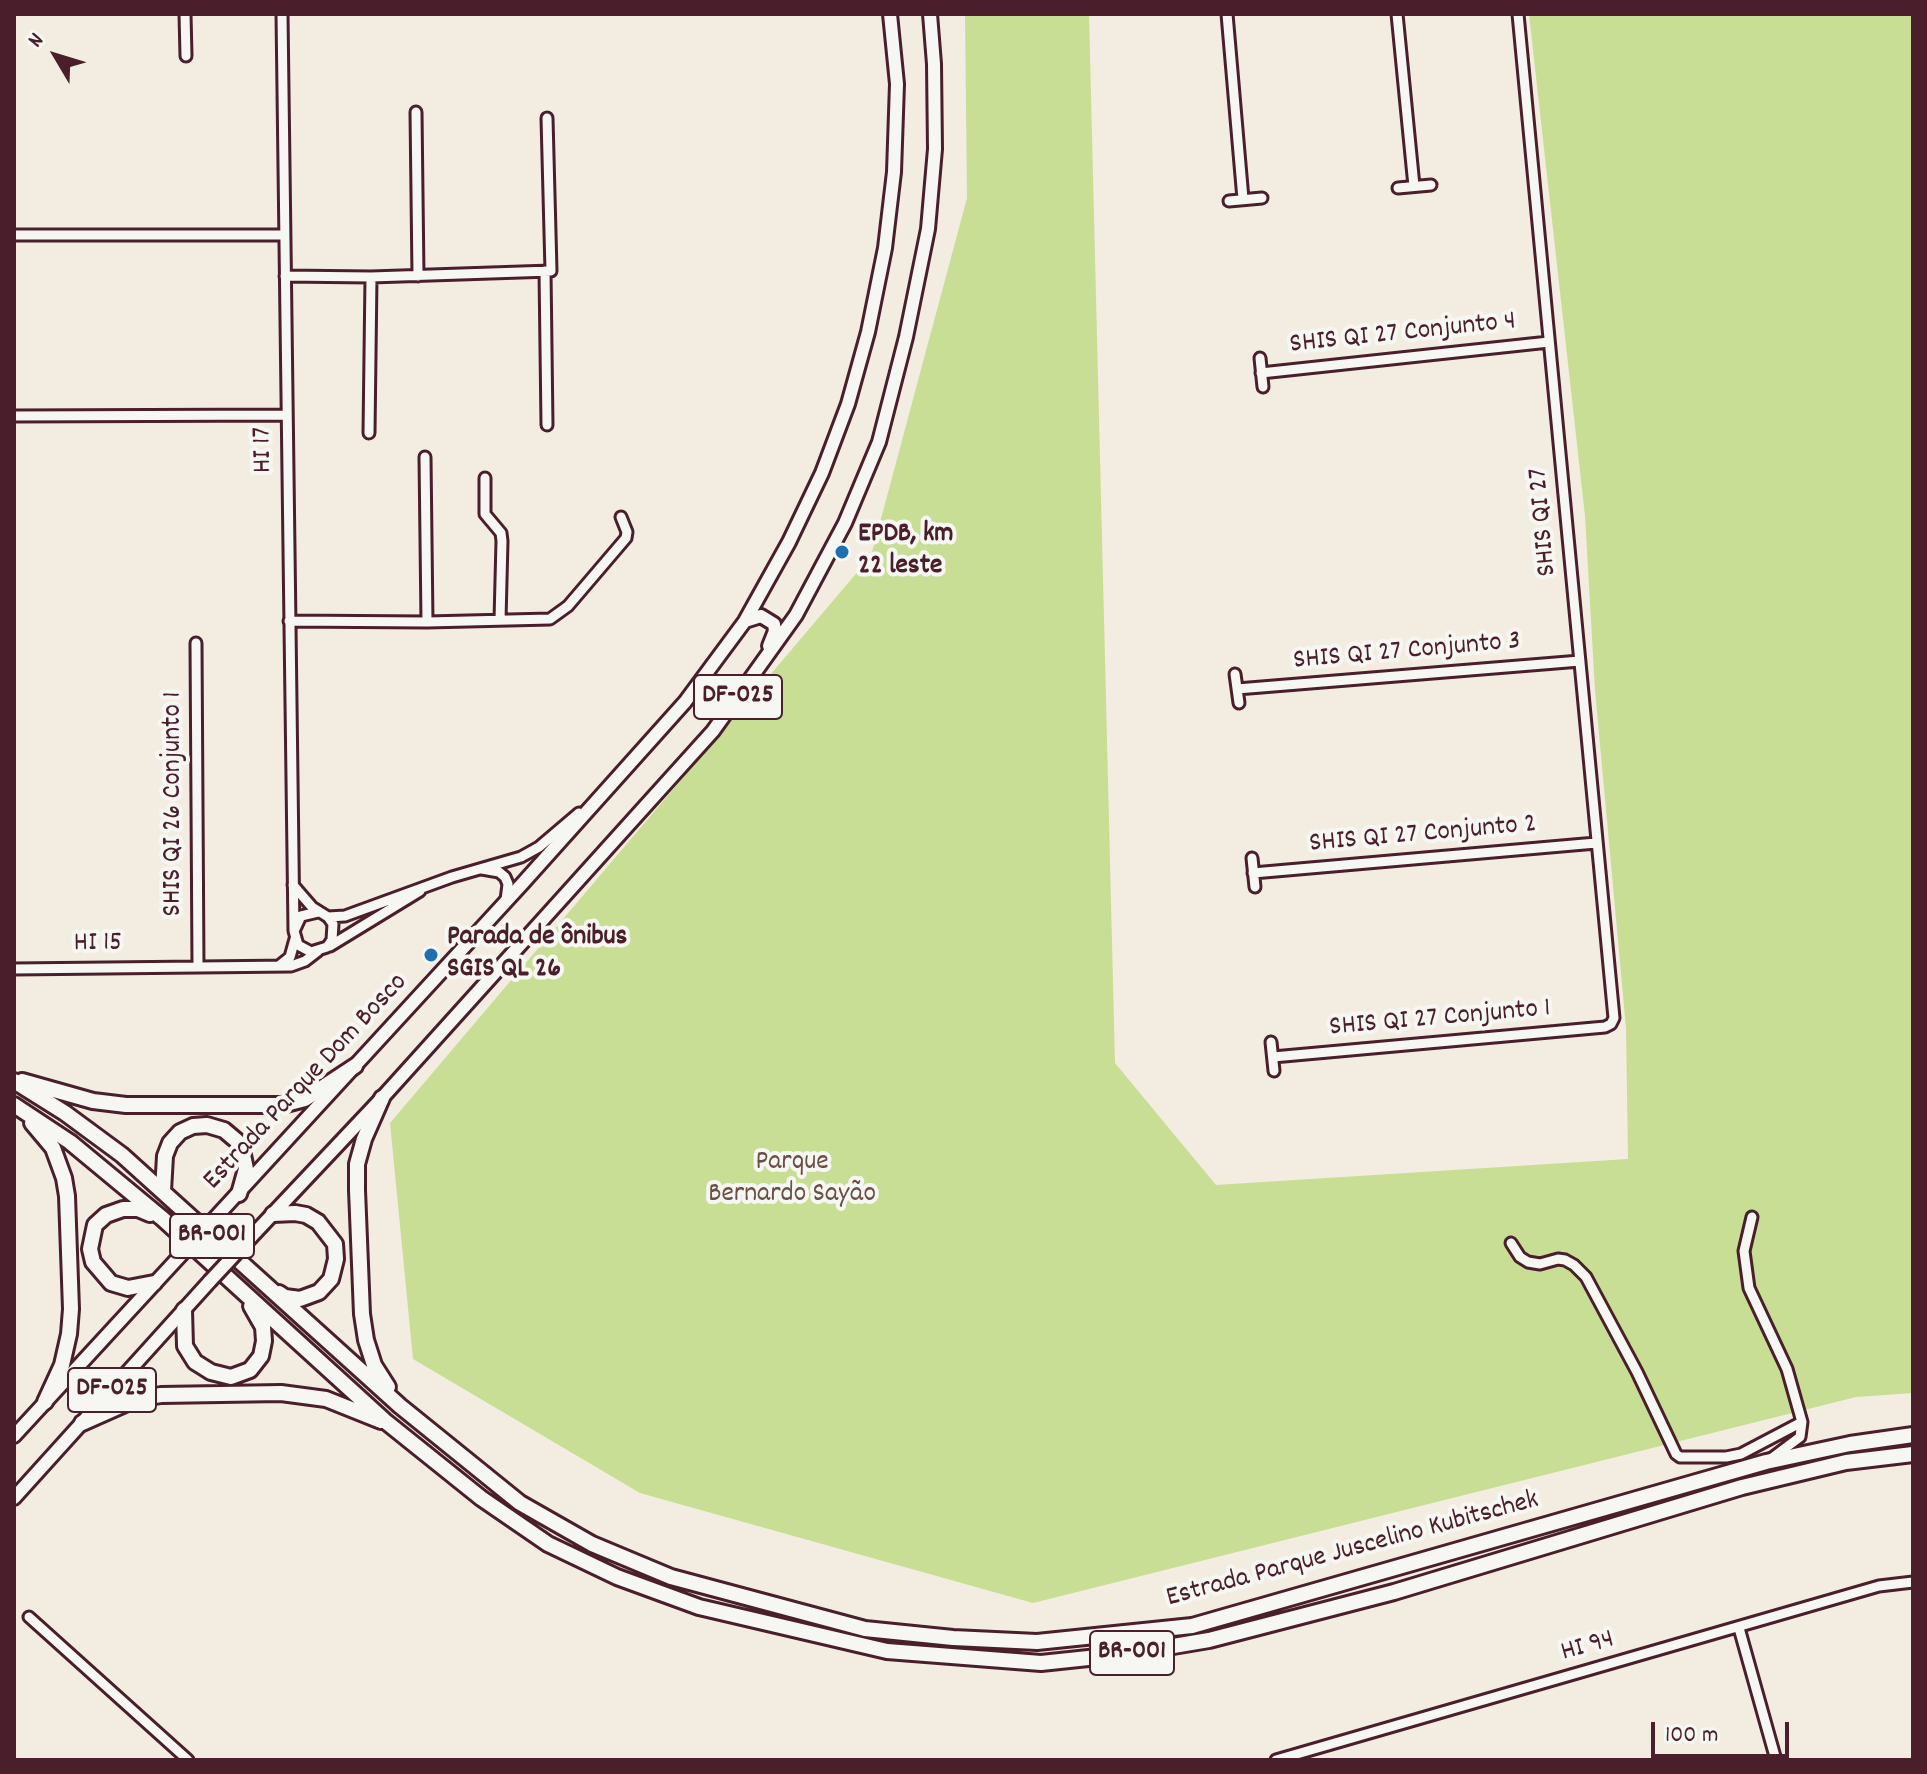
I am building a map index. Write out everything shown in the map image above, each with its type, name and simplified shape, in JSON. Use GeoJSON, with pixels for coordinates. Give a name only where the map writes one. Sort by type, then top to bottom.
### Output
{"type":"FeatureCollection","features":[{"type":"Feature","properties":{"kind":"highway"},"geometry":{"type":"LineString","coordinates":[[14,1081],[93,1101],[126,1105],[282,1105],[305,1099],[355,1066]]}},
{"type":"Feature","properties":{"kind":"highway","name":"Estrada Parque Juscelino Kubitschek"},"geometry":{"type":"LineString","coordinates":[[14,1081],[65,1113],[122,1155],[399,1405],[520,1503],[592,1544],[671,1577],[865,1629],[1037,1642],[1192,1626],[1766,1462],[1850,1444],[1913,1435]]}},
{"type":"Feature","properties":{"kind":"highway"},"geometry":{"type":"LineString","coordinates":[[382,1098],[357,1164],[362,1314],[374,1365],[399,1405]]}},
{"type":"Feature","properties":{"kind":"highway"},"geometry":{"type":"LineString","coordinates":[[16,1106],[53,1148],[67,1196],[69,1334],[62,1365],[45,1402]]}},
{"type":"Feature","properties":{"kind":"highway","name":"Estrada Parque Juscelino Kubitschek"},"geometry":{"type":"LineString","coordinates":[[16,1106],[70,1142],[163,1219],[385,1421],[481,1498],[548,1544],[617,1577],[685,1602],[818,1637],[887,1651],[1041,1663],[1126,1654],[1209,1640],[1394,1592],[1742,1487],[1846,1462],[1913,1454]]}},
{"type":"Feature","properties":{"kind":"highway"},"geometry":{"type":"LineString","coordinates":[[163,1191],[165,1156],[170,1143],[180,1132],[193,1126],[207,1125],[224,1130],[237,1141],[246,1169],[239,1194]]}},
{"type":"Feature","properties":{"kind":"highway"},"geometry":{"type":"LineString","coordinates":[[154,1283],[128,1288],[111,1283],[93,1262],[92,1235],[95,1225],[106,1215],[123,1209],[138,1209],[163,1219]]}},
{"type":"Feature","properties":{"kind":"highway"},"geometry":{"type":"LineString","coordinates":[[264,1284],[285,1297],[300,1299],[319,1292],[331,1279],[336,1259],[335,1244],[318,1222],[295,1213],[273,1214]]}},
{"type":"Feature","properties":{"kind":"highway"},"geometry":{"type":"LineString","coordinates":[[184,1310],[185,1346],[195,1362],[211,1372],[231,1377],[250,1370],[261,1356],[264,1341],[263,1327],[245,1295]]}},
{"type":"Feature","properties":{"kind":"highway"},"geometry":{"type":"LineString","coordinates":[[82,1423],[136,1399],[161,1395],[265,1393],[326,1399],[372,1420],[385,1421]]}},
{"type":"Feature","properties":{"kind":"main road","name":"Estrada Parque Dom Bosco"},"geometry":{"type":"LineString","coordinates":[[14,1436],[612,785],[685,702],[745,621],[789,542],[822,473],[848,404],[868,332],[885,248],[894,172],[897,84],[890,14]]}},
{"type":"Feature","properties":{"kind":"main road","name":"DF-025"},"geometry":{"type":"LineString","coordinates":[[14,1498],[210,1281],[382,1098],[713,731],[803,602],[845,523],[879,442],[906,337],[928,229],[935,149],[930,14]]}},
{"type":"Feature","properties":{"kind":"main road"},"geometry":{"type":"LineString","coordinates":[[745,621],[761,616],[768,618],[774,624],[775,631],[753,677]]}},
{"type":"Feature","properties":{"kind":"street"},"geometry":{"type":"LineString","coordinates":[[185,14],[186,56]]}},
{"type":"Feature","properties":{"kind":"street","name":"HI 17"},"geometry":{"type":"LineString","coordinates":[[282,14],[294,935]]}},
{"type":"Feature","properties":{"kind":"street"},"geometry":{"type":"LineString","coordinates":[[1227,14],[1243,199]]}},
{"type":"Feature","properties":{"kind":"street"},"geometry":{"type":"LineString","coordinates":[[1397,14],[1414,186]]}},
{"type":"Feature","properties":{"kind":"street","name":"SHIS QI 27"},"geometry":{"type":"LineString","coordinates":[[1518,14],[1614,1015],[1611,1024]]}},
{"type":"Feature","properties":{"kind":"street"},"geometry":{"type":"LineString","coordinates":[[416,112],[418,276]]}},
{"type":"Feature","properties":{"kind":"street"},"geometry":{"type":"LineString","coordinates":[[547,118],[547,425]]}},
{"type":"Feature","properties":{"kind":"street"},"geometry":{"type":"LineString","coordinates":[[1398,188],[1431,185]]}},
{"type":"Feature","properties":{"kind":"street"},"geometry":{"type":"LineString","coordinates":[[1229,201],[1262,198]]}},
{"type":"Feature","properties":{"kind":"street"},"geometry":{"type":"LineString","coordinates":[[14,235],[284,235]]}},
{"type":"Feature","properties":{"kind":"street"},"geometry":{"type":"LineString","coordinates":[[285,276],[371,277],[548,271]]}},
{"type":"Feature","properties":{"kind":"street"},"geometry":{"type":"LineString","coordinates":[[369,433],[371,277]]}},
{"type":"Feature","properties":{"kind":"street","name":"SHIS QI 27 Conjunto 4"},"geometry":{"type":"LineString","coordinates":[[1261,373],[1549,342]]}},
{"type":"Feature","properties":{"kind":"street"},"geometry":{"type":"LineString","coordinates":[[1260,358],[1263,387]]}},
{"type":"Feature","properties":{"kind":"street"},"geometry":{"type":"LineString","coordinates":[[14,416],[286,415]]}},
{"type":"Feature","properties":{"kind":"street"},"geometry":{"type":"LineString","coordinates":[[425,457],[427,622]]}},
{"type":"Feature","properties":{"kind":"street"},"geometry":{"type":"LineString","coordinates":[[485,478],[485,514],[501,533],[502,541],[500,620]]}},
{"type":"Feature","properties":{"kind":"street"},"geometry":{"type":"LineString","coordinates":[[289,621],[550,619],[568,606],[626,538],[621,517]]}},
{"type":"Feature","properties":{"kind":"street","name":"SHIS QI 26 Conjunto 1"},"geometry":{"type":"LineString","coordinates":[[196,643],[198,966]]}},
{"type":"Feature","properties":{"kind":"street","name":"SHIS QI 27 Conjunto 3"},"geometry":{"type":"LineString","coordinates":[[1237,689],[1580,661]]}},
{"type":"Feature","properties":{"kind":"street"},"geometry":{"type":"LineString","coordinates":[[1235,674],[1239,703]]}},
{"type":"Feature","properties":{"kind":"street"},"geometry":{"type":"LineString","coordinates":[[280,965],[290,957],[301,916],[310,912],[345,916],[479,868],[521,857],[539,847],[612,785]]}},
{"type":"Feature","properties":{"kind":"street","name":"SHIS QI 27 Conjunto 2"},"geometry":{"type":"LineString","coordinates":[[1253,873],[1596,843]]}},
{"type":"Feature","properties":{"kind":"street"},"geometry":{"type":"LineString","coordinates":[[1252,858],[1255,887]]}},
{"type":"Feature","properties":{"kind":"street"},"geometry":{"type":"LineString","coordinates":[[479,868],[499,872],[505,877],[508,884],[506,902]]}},
{"type":"Feature","properties":{"kind":"street"},"geometry":{"type":"LineString","coordinates":[[293,885],[323,914],[334,932],[322,949],[304,949],[294,935]]}},
{"type":"Feature","properties":{"kind":"street","name":"HI 15"},"geometry":{"type":"LineString","coordinates":[[14,969],[298,965],[429,885]]}},
{"type":"Feature","properties":{"kind":"street","name":"SHIS QI 27 Conjunto 1"},"geometry":{"type":"LineString","coordinates":[[1273,1057],[1611,1024]]}},
{"type":"Feature","properties":{"kind":"street"},"geometry":{"type":"LineString","coordinates":[[1271,1042],[1274,1071]]}},
{"type":"Feature","properties":{"kind":"street"},"geometry":{"type":"LineString","coordinates":[[1752,1217],[1744,1251],[1749,1288],[1787,1369],[1802,1422],[1800,1437],[1766,1462]]}},
{"type":"Feature","properties":{"kind":"street"},"geometry":{"type":"LineString","coordinates":[[1511,1243],[1520,1257],[1528,1262],[1540,1264],[1565,1260],[1586,1277],[1680,1457],[1741,1454],[1802,1422]]}},
{"type":"Feature","properties":{"kind":"street","name":"HI 94"},"geometry":{"type":"LineString","coordinates":[[1276,1760],[1879,1586],[1913,1582]]}},
{"type":"Feature","properties":{"kind":"street"},"geometry":{"type":"LineString","coordinates":[[29,1617],[188,1760]]}},
{"type":"Feature","properties":{"kind":"street"},"geometry":{"type":"LineString","coordinates":[[1739,1628],[1776,1760]]}},
{"type":"Feature","properties":{"kind":"green space","name":"Parque Bernardo Sayão"},"geometry":{"type":"Polygon","coordinates":[[[965,14],[1089,14],[1115,1063],[1216,1185],[1628,1159],[1626,1028],[1595,690],[1585,516],[1529,14],[1913,14],[1913,1393],[1856,1397],[1033,1603],[640,1493],[413,1359],[390,1123],[871,556],[967,198],[965,14]]]}},
{"type":"Feature","properties":{"kind":"place","name":"EPDB, km 22 leste"},"geometry":{"type":"Point","coordinates":[842,552]}},
{"type":"Feature","properties":{"kind":"place","name":"Parada de ônibus SGIS QL 26"},"geometry":{"type":"Point","coordinates":[431,955]}}]}
